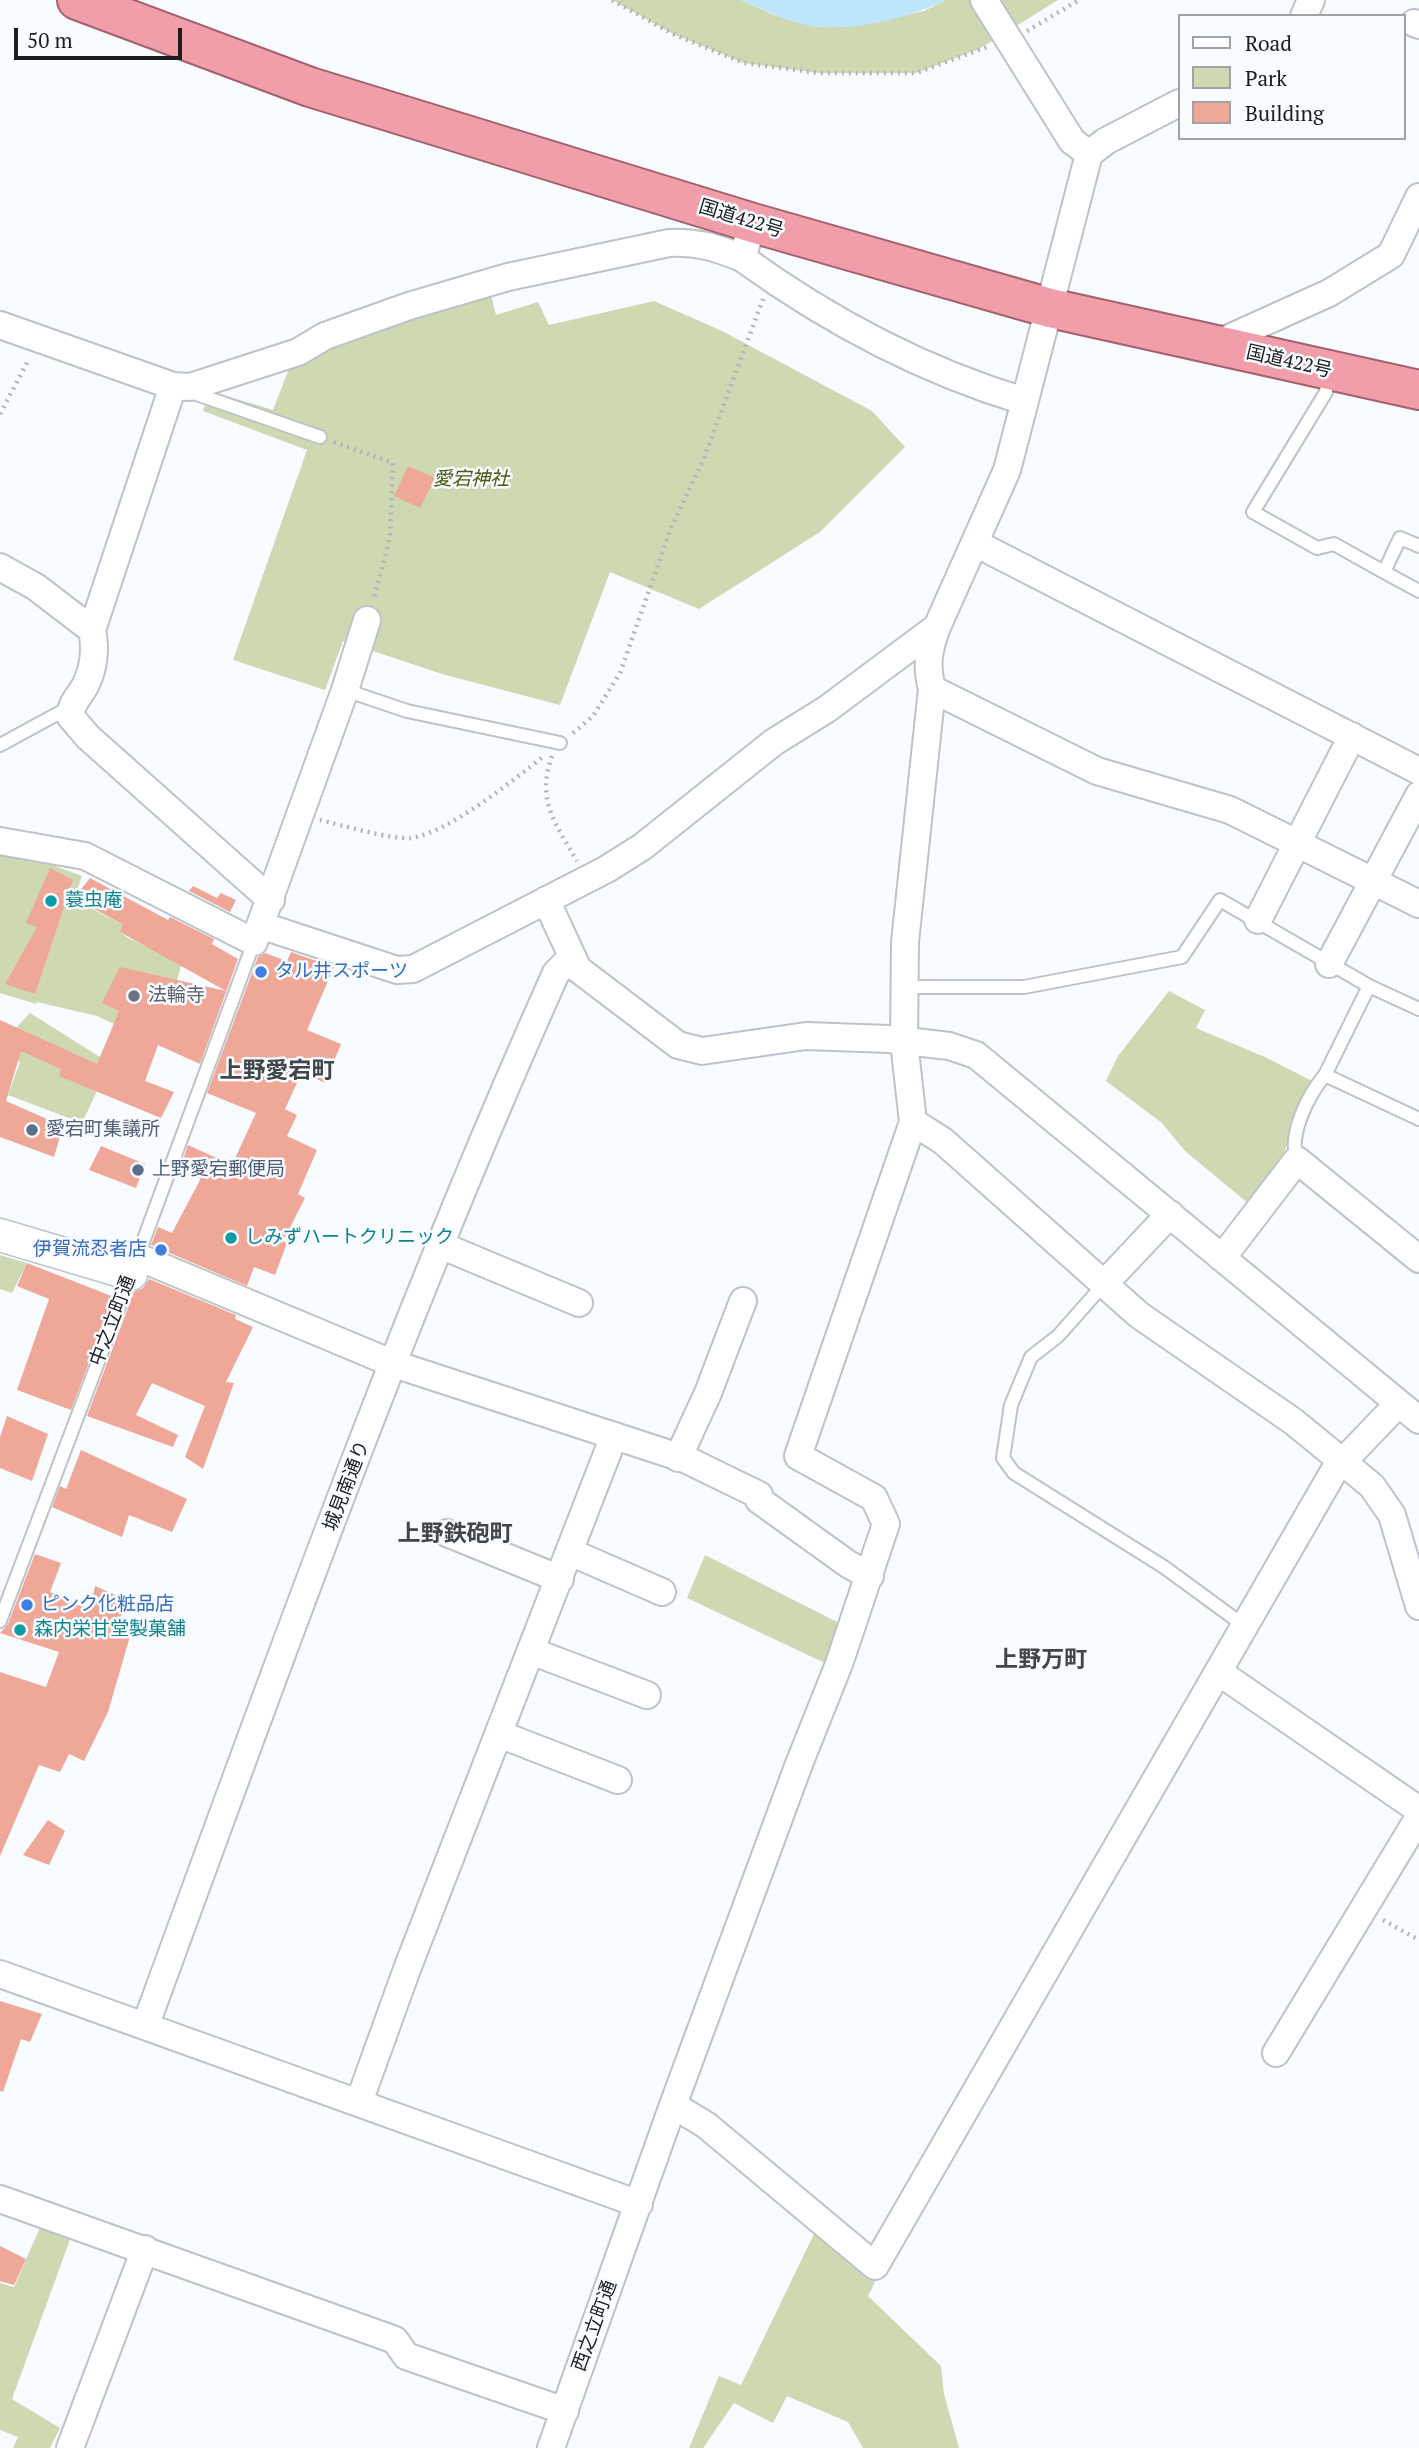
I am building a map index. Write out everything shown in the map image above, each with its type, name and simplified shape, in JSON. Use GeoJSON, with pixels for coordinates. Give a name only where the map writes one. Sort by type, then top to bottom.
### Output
{"type":"FeatureCollection","features":[{"type":"Feature","properties":{"kind":"highway","name":"国道422号"},"geometry":{"type":"LineString","coordinates":[[77,0],[310,87],[748,240],[1216,344],[1328,372],[1419,390]]}},
{"type":"Feature","properties":{"kind":"street"},"geometry":{"type":"LineString","coordinates":[[984,0],[1072,141],[1089,154]]}},
{"type":"Feature","properties":{"kind":"street"},"geometry":{"type":"LineString","coordinates":[[1178,104],[1106,141],[1089,154],[1007,470],[927,654],[932,689],[905,942],[904,1042],[913,1122],[943,1141],[1139,1315],[1294,1422],[1372,1486],[1392,1515],[1419,1606]]}},
{"type":"Feature","properties":{"kind":"street"},"geometry":{"type":"LineString","coordinates":[[1216,344],[1329,293],[1391,255],[1419,197]]}},
{"type":"Feature","properties":{"kind":"street"},"geometry":{"type":"LineString","coordinates":[[0,325],[173,386],[190,387],[298,352],[325,335],[362,321],[508,277],[668,243],[687,242],[711,246],[748,240],[827,317],[918,364],[1024,401]]}},
{"type":"Feature","properties":{"kind":"street"},"geometry":{"type":"LineString","coordinates":[[173,386],[92,630],[96,647],[86,684],[71,707],[70,716],[88,737],[271,900]]}},
{"type":"Feature","properties":{"kind":"street"},"geometry":{"type":"LineString","coordinates":[[975,543],[1419,771]]}},
{"type":"Feature","properties":{"kind":"street"},"geometry":{"type":"LineString","coordinates":[[0,567],[36,587],[92,630]]}},
{"type":"Feature","properties":{"kind":"street"},"geometry":{"type":"LineString","coordinates":[[257,933],[345,690],[367,620]]}},
{"type":"Feature","properties":{"kind":"street"},"geometry":{"type":"LineString","coordinates":[[0,841],[85,856],[257,933],[397,970],[413,968],[587,879],[642,847],[774,742],[827,709],[937,627]]}},
{"type":"Feature","properties":{"kind":"street"},"geometry":{"type":"LineString","coordinates":[[932,689],[1097,771],[1230,810],[1419,904]]}},
{"type":"Feature","properties":{"kind":"street"},"geometry":{"type":"LineString","coordinates":[[1258,920],[1352,736]]}},
{"type":"Feature","properties":{"kind":"street"},"geometry":{"type":"LineString","coordinates":[[1329,964],[1419,794]]}},
{"type":"Feature","properties":{"kind":"street"},"geometry":{"type":"LineString","coordinates":[[546,900],[578,969],[678,1045],[702,1051],[721,1050],[806,1036],[949,1046],[976,1055],[1409,1412],[1334,1471],[1220,1673],[875,2266],[706,2125],[673,2105]]}},
{"type":"Feature","properties":{"kind":"street","name":"城見南通り"},"geometry":{"type":"LineString","coordinates":[[146,2024],[481,1139],[556,973],[571,958]]}},
{"type":"Feature","properties":{"kind":"street","name":"西之立町通"},"geometry":{"type":"LineString","coordinates":[[551,2448],[673,2105],[870,1576],[886,1524],[881,1507],[874,1498],[798,1456],[913,1122]]}},
{"type":"Feature","properties":{"kind":"street"},"geometry":{"type":"LineString","coordinates":[[1222,1258],[1297,1160],[1419,1259]]}},
{"type":"Feature","properties":{"kind":"street"},"geometry":{"type":"LineString","coordinates":[[1105,1283],[1170,1214]]}},
{"type":"Feature","properties":{"kind":"street"},"geometry":{"type":"LineString","coordinates":[[0,1235],[135,1265],[394,1364],[678,1458],[759,1495],[759,1500],[848,1564],[870,1576]]}},
{"type":"Feature","properties":{"kind":"street"},"geometry":{"type":"LineString","coordinates":[[440,1245],[579,1303]]}},
{"type":"Feature","properties":{"kind":"street"},"geometry":{"type":"LineString","coordinates":[[678,1458],[708,1393],[743,1301]]}},
{"type":"Feature","properties":{"kind":"street"},"geometry":{"type":"LineString","coordinates":[[359,2102],[407,1969],[614,1436]]}},
{"type":"Feature","properties":{"kind":"street"},"geometry":{"type":"LineString","coordinates":[[447,1533],[560,1579]]}},
{"type":"Feature","properties":{"kind":"street"},"geometry":{"type":"LineString","coordinates":[[570,1552],[663,1592]]}},
{"type":"Feature","properties":{"kind":"street"},"geometry":{"type":"LineString","coordinates":[[531,1651],[647,1695]]}},
{"type":"Feature","properties":{"kind":"street"},"geometry":{"type":"LineString","coordinates":[[1220,1673],[1419,1810]]}},
{"type":"Feature","properties":{"kind":"street"},"geometry":{"type":"LineString","coordinates":[[499,1734],[618,1780]]}},
{"type":"Feature","properties":{"kind":"street"},"geometry":{"type":"LineString","coordinates":[[1276,2053],[1419,1817]]}},
{"type":"Feature","properties":{"kind":"street"},"geometry":{"type":"LineString","coordinates":[[0,1974],[146,2024],[639,2204]]}},
{"type":"Feature","properties":{"kind":"street"},"geometry":{"type":"LineString","coordinates":[[0,2199],[395,2340],[406,2356],[565,2411]]}},
{"type":"Feature","properties":{"kind":"street"},"geometry":{"type":"LineString","coordinates":[[70,2448],[145,2249]]}},
{"type":"Feature","properties":{"kind":"lane"},"geometry":{"type":"LineString","coordinates":[[1328,372],[1326,392],[1253,512],[1317,548],[1334,544],[1419,592]]}},
{"type":"Feature","properties":{"kind":"lane"},"geometry":{"type":"LineString","coordinates":[[173,386],[320,437]]}},
{"type":"Feature","properties":{"kind":"lane"},"geometry":{"type":"LineString","coordinates":[[1384,572],[1400,538],[1419,546]]}},
{"type":"Feature","properties":{"kind":"lane"},"geometry":{"type":"LineString","coordinates":[[345,690],[407,711],[560,743]]}},
{"type":"Feature","properties":{"kind":"lane"},"geometry":{"type":"LineString","coordinates":[[0,745],[71,707]]}},
{"type":"Feature","properties":{"kind":"lane"},"geometry":{"type":"LineString","coordinates":[[905,987],[1024,987],[1182,957],[1220,900],[1368,986],[1419,1009]]}},
{"type":"Feature","properties":{"kind":"lane","name":"中之立町通"},"geometry":{"type":"LineString","coordinates":[[0,1621],[257,933]]}},
{"type":"Feature","properties":{"kind":"lane"},"geometry":{"type":"LineString","coordinates":[[1297,1160],[1293,1144],[1314,1088],[1325,1075],[1368,986]]}},
{"type":"Feature","properties":{"kind":"lane"},"geometry":{"type":"LineString","coordinates":[[1325,1075],[1419,1119]]}},
{"type":"Feature","properties":{"kind":"lane"},"geometry":{"type":"LineString","coordinates":[[1105,1283],[1058,1336],[1031,1357],[1011,1405],[1003,1458],[1014,1473],[1124,1540],[1246,1627]]}},
{"type":"Feature","properties":{"kind":"path"},"geometry":{"type":"LineString","coordinates":[[612,0],[673,34],[744,62],[819,73],[916,73],[979,49]]}},
{"type":"Feature","properties":{"kind":"path"},"geometry":{"type":"LineString","coordinates":[[300,816],[408,838],[434,831],[507,785],[593,716],[620,673],[671,528],[704,458],[757,318]]}},
{"type":"Feature","properties":{"kind":"path"},"geometry":{"type":"LineString","coordinates":[[0,414],[40,339]]}},
{"type":"Feature","properties":{"kind":"path"},"geometry":{"type":"LineString","coordinates":[[320,437],[393,463],[390,537],[381,575]]}},
{"type":"Feature","properties":{"kind":"path"},"geometry":{"type":"LineString","coordinates":[[560,743],[551,757],[544,782],[552,816],[587,879]]}},
{"type":"Feature","properties":{"kind":"path"},"geometry":{"type":"LineString","coordinates":[[1363,1910],[1419,1940]]}},
{"type":"Feature","properties":{"kind":"green space"},"geometry":{"type":"Polygon","coordinates":[[[612,0],[741,0],[774,15],[817,27],[854,26],[924,11],[946,0],[1058,0],[979,49],[916,73],[819,73],[744,63],[673,34],[612,0]]]}},
{"type":"Feature","properties":{"kind":"green space","name":"愛宕神社"},"geometry":{"type":"Polygon","coordinates":[[[490,291],[496,315],[538,302],[549,325],[654,301],[722,331],[872,411],[905,447],[820,532],[699,609],[610,572],[560,705],[442,674],[343,641],[325,690],[233,660],[307,450],[203,411],[210,391],[273,410],[290,366],[332,343],[490,291]]]}},
{"type":"Feature","properties":{"kind":"green space"},"geometry":{"type":"Polygon","coordinates":[[[0,851],[23,854],[82,876],[74,900],[122,924],[120,932],[128,938],[182,962],[160,1045],[97,1016],[37,1002],[36,1004],[0,993],[0,851]]]}},
{"type":"Feature","properties":{"kind":"green space"},"geometry":{"type":"Polygon","coordinates":[[[1169,991],[1205,1010],[1196,1028],[1267,1058],[1312,1081],[1278,1168],[1249,1204],[1185,1151],[1162,1123],[1106,1081],[1118,1056],[1169,991]]]}},
{"type":"Feature","properties":{"kind":"green space"},"geometry":{"type":"Polygon","coordinates":[[[30,1013],[100,1057],[96,1093],[82,1123],[8,1095],[20,1062],[9,1055],[14,1030],[30,1013]]]}},
{"type":"Feature","properties":{"kind":"green space"},"geometry":{"type":"Polygon","coordinates":[[[0,1255],[27,1263],[12,1293],[0,1289],[0,1255]]]}},
{"type":"Feature","properties":{"kind":"green space"},"geometry":{"type":"Polygon","coordinates":[[[705,1555],[843,1625],[829,1665],[687,1598],[705,1555]]]}},
{"type":"Feature","properties":{"kind":"green space"},"geometry":{"type":"Polygon","coordinates":[[[42,2223],[72,2234],[12,2399],[60,2428],[50,2448],[13,2448],[18,2437],[0,2430],[0,2283],[14,2287],[42,2223]]]}},
{"type":"Feature","properties":{"kind":"green space"},"geometry":{"type":"Polygon","coordinates":[[[815,2232],[875,2282],[868,2296],[941,2366],[944,2394],[959,2448],[863,2448],[848,2422],[787,2396],[773,2423],[734,2403],[703,2448],[689,2448],[719,2376],[741,2385],[815,2232]]]}},
{"type":"Feature","properties":{"kind":"water"},"geometry":{"type":"Polygon","coordinates":[[[741,0],[946,0],[916,12],[867,25],[819,27],[799,23],[741,0]]]}},
{"type":"Feature","properties":{"kind":"building","name":"愛宕神社"},"geometry":{"type":"Polygon","coordinates":[[[408,466],[435,478],[420,508],[394,496],[408,466]]]}},
{"type":"Feature","properties":{"kind":"building"},"geometry":{"type":"Polygon","coordinates":[[[50,868],[73,880],[35,994],[5,984],[37,927],[26,923],[50,868]]]}},
{"type":"Feature","properties":{"kind":"building"},"geometry":{"type":"Polygon","coordinates":[[[90,878],[168,920],[170,917],[214,939],[212,944],[238,959],[200,1064],[158,1045],[145,1081],[174,1092],[161,1118],[59,1076],[61,1069],[21,1051],[6,1101],[63,1126],[54,1157],[0,1137],[0,1020],[97,1064],[119,1011],[102,1003],[120,967],[226,991],[120,932],[122,924],[74,898],[90,878]]]}},
{"type":"Feature","properties":{"kind":"building"},"geometry":{"type":"Polygon","coordinates":[[[193,886],[217,898],[221,893],[236,900],[230,912],[189,891],[193,886]]]}},
{"type":"Feature","properties":{"kind":"building"},"geometry":{"type":"Polygon","coordinates":[[[291,952],[334,967],[307,1030],[341,1044],[325,1083],[302,1072],[285,1109],[297,1115],[287,1136],[317,1150],[298,1194],[305,1198],[283,1241],[287,1243],[275,1275],[254,1267],[247,1286],[151,1245],[158,1227],[172,1233],[201,1178],[179,1171],[188,1145],[232,1165],[256,1113],[207,1093],[258,957],[265,953],[287,961],[291,952]]]}},
{"type":"Feature","properties":{"kind":"building"},"geometry":{"type":"Polygon","coordinates":[[[101,1146],[145,1164],[136,1188],[89,1170],[101,1146]]]}},
{"type":"Feature","properties":{"kind":"building"},"geometry":{"type":"Polygon","coordinates":[[[27,1263],[114,1297],[71,1410],[17,1390],[49,1299],[17,1286],[27,1263]]]}},
{"type":"Feature","properties":{"kind":"building"},"geometry":{"type":"Polygon","coordinates":[[[149,1279],[236,1315],[235,1319],[253,1327],[226,1382],[234,1383],[203,1469],[185,1457],[205,1406],[152,1383],[136,1415],[178,1435],[173,1447],[87,1416],[134,1292],[143,1288],[149,1279]]]}},
{"type":"Feature","properties":{"kind":"building"},"geometry":{"type":"Polygon","coordinates":[[[7,1416],[48,1434],[32,1481],[0,1468],[0,1437],[7,1416]]]}},
{"type":"Feature","properties":{"kind":"building"},"geometry":{"type":"Polygon","coordinates":[[[81,1450],[187,1499],[172,1532],[129,1515],[122,1537],[52,1507],[60,1486],[66,1489],[81,1450]]]}},
{"type":"Feature","properties":{"kind":"building"},"geometry":{"type":"Polygon","coordinates":[[[35,1554],[61,1563],[50,1592],[90,1610],[95,1586],[127,1600],[119,1621],[133,1626],[108,1712],[84,1761],[69,1754],[60,1772],[39,1765],[0,1856],[0,1672],[46,1687],[59,1652],[0,1633],[8,1624],[35,1554]]]}},
{"type":"Feature","properties":{"kind":"building"},"geometry":{"type":"Polygon","coordinates":[[[48,1820],[65,1831],[49,1865],[23,1855],[48,1820]]]}},
{"type":"Feature","properties":{"kind":"building"},"geometry":{"type":"Polygon","coordinates":[[[0,2001],[42,2014],[30,2042],[21,2039],[3,2092],[0,2091],[0,2001]]]}},
{"type":"Feature","properties":{"kind":"building"},"geometry":{"type":"Polygon","coordinates":[[[0,2246],[26,2259],[14,2285],[0,2281],[0,2246]]]}},
{"type":"Feature","properties":{"kind":"place","name":"蓑虫庵"},"geometry":{"type":"Point","coordinates":[51,901]}},
{"type":"Feature","properties":{"kind":"place","name":"タル井スポーツ"},"geometry":{"type":"Point","coordinates":[261,972]}},
{"type":"Feature","properties":{"kind":"place","name":"法輪寺"},"geometry":{"type":"Point","coordinates":[134,996]}},
{"type":"Feature","properties":{"kind":"place","name":"愛宕町集議所"},"geometry":{"type":"Point","coordinates":[32,1130]}},
{"type":"Feature","properties":{"kind":"place","name":"上野愛宕郵便局"},"geometry":{"type":"Point","coordinates":[138,1170]}},
{"type":"Feature","properties":{"kind":"place","name":"しみずハートクリニック"},"geometry":{"type":"Point","coordinates":[231,1238]}},
{"type":"Feature","properties":{"kind":"place","name":"伊賀流忍者店"},"geometry":{"type":"Point","coordinates":[161,1250]}},
{"type":"Feature","properties":{"kind":"place","name":"ピンク化粧品店"},"geometry":{"type":"Point","coordinates":[27,1605]}},
{"type":"Feature","properties":{"kind":"place","name":"森内栄甘堂製菓舗"},"geometry":{"type":"Point","coordinates":[20,1630]}},
{"type":"Feature","properties":{"kind":"district","name":"上野愛宕町"},"geometry":{"type":"Point","coordinates":[277,1071]}},
{"type":"Feature","properties":{"kind":"district","name":"上野鉄砲町"},"geometry":{"type":"Point","coordinates":[455,1534]}},
{"type":"Feature","properties":{"kind":"district","name":"上野万町"},"geometry":{"type":"Point","coordinates":[1041,1660]}}]}
